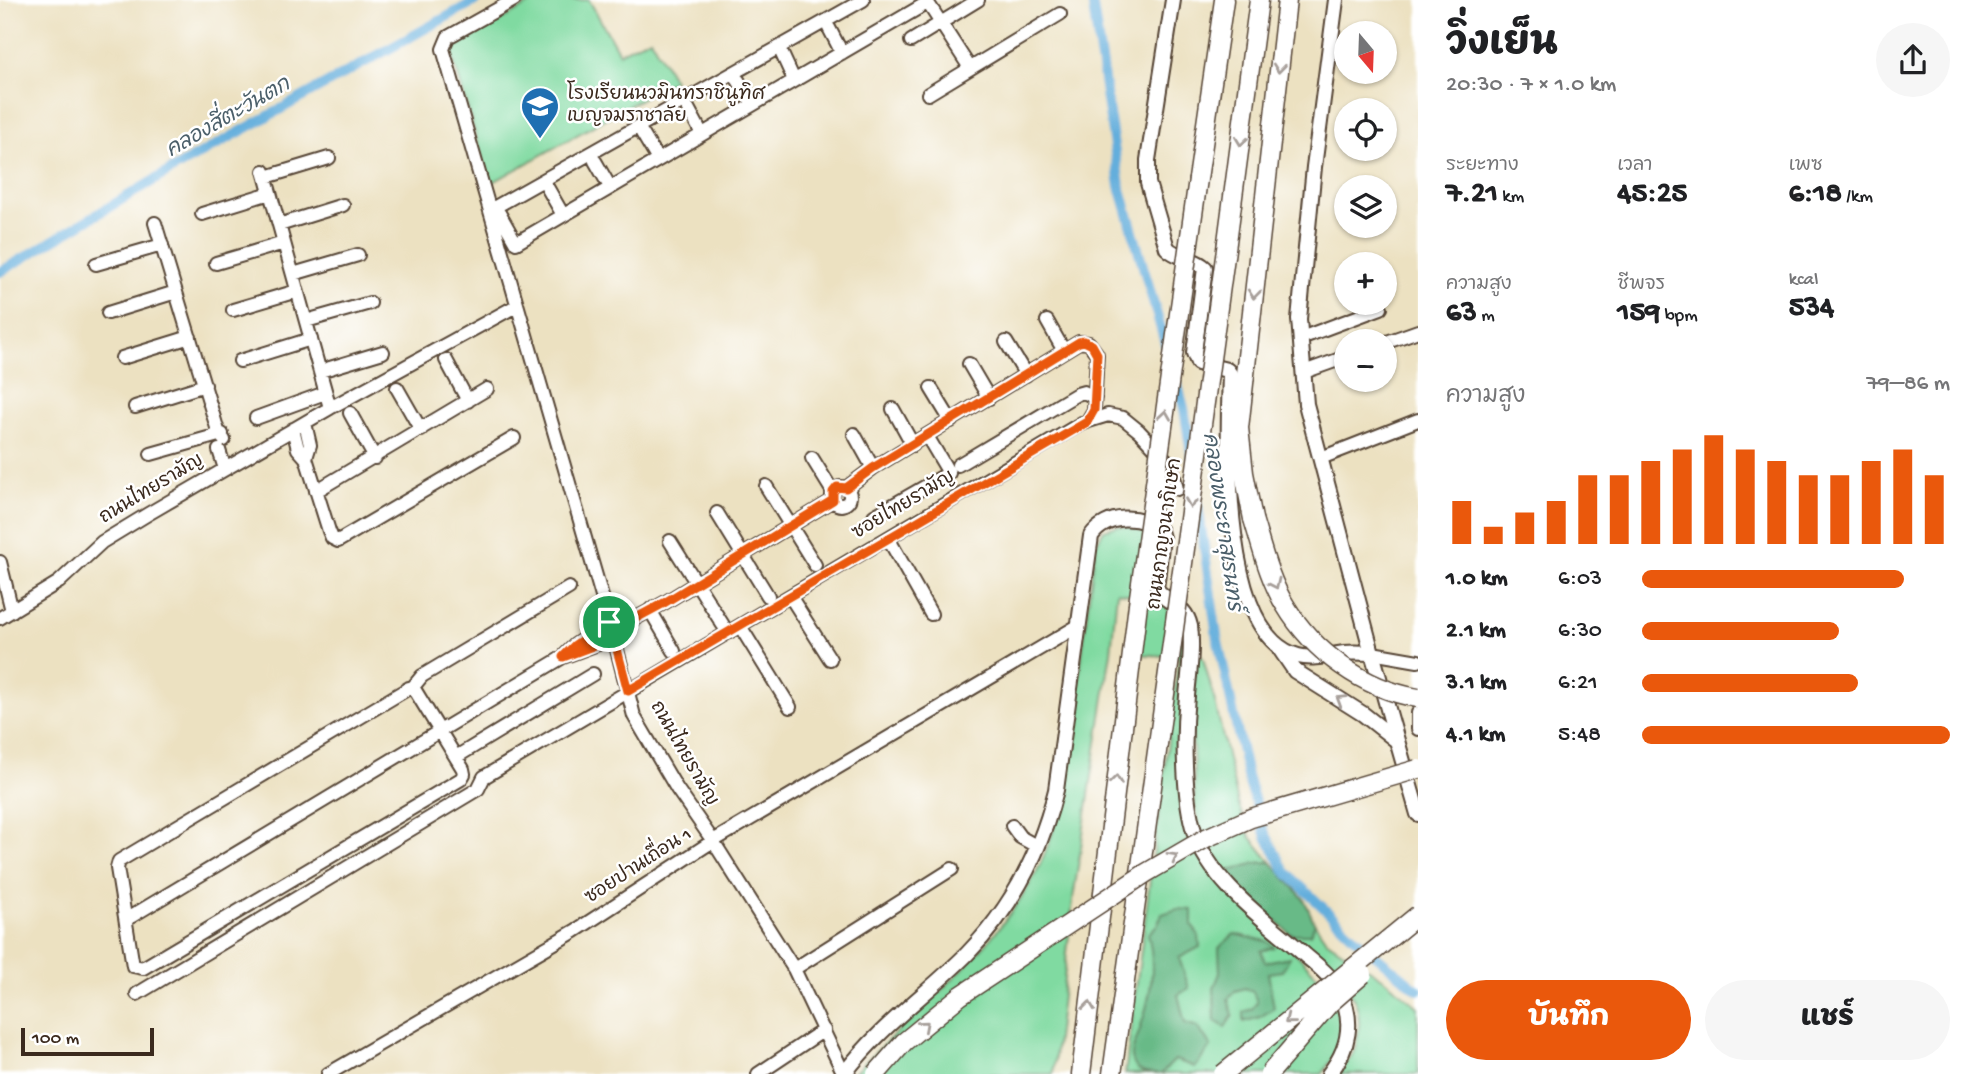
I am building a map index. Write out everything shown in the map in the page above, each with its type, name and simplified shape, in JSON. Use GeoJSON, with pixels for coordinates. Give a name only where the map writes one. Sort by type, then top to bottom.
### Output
{"type":"FeatureCollection","features":[{"type":"Feature","properties":{"kind":"highway","name":"ถนนกาญจนาภิเษก"},"geometry":{"type":"LineString","coordinates":[[1081,1074],[1138,604],[1224,0]]}},
{"type":"Feature","properties":{"kind":"highway","name":"ถนนกาญจนาภิเษก"},"geometry":{"type":"LineString","coordinates":[[1112,1074],[1259,0]]}},
{"type":"Feature","properties":{"kind":"highway"},"geometry":{"type":"LineString","coordinates":[[1287,0],[1239,428],[1244,473],[1253,519],[1267,567],[1284,605],[1308,638],[1358,678],[1401,695],[1418,698]]}},
{"type":"Feature","properties":{"kind":"highway"},"geometry":{"type":"LineString","coordinates":[[876,1074],[904,1042],[960,996],[1146,873],[1206,838],[1251,818],[1418,769]]}},
{"type":"Feature","properties":{"kind":"highway"},"geometry":{"type":"LineString","coordinates":[[1223,1074],[1418,915]]}},
{"type":"Feature","properties":{"kind":"highway"},"geometry":{"type":"LineString","coordinates":[[1269,1074],[1330,1003],[1418,925]]}},
{"type":"Feature","properties":{"kind":"main road"},"geometry":{"type":"LineString","coordinates":[[1173,0],[1148,160],[1148,183],[1167,248],[1174,254],[1202,264],[1205,268],[1194,353],[1198,363],[1227,370],[1230,374],[1229,481],[1241,570],[1256,617],[1296,671],[1363,714],[1396,740]]}},
{"type":"Feature","properties":{"kind":"main road"},"geometry":{"type":"LineString","coordinates":[[1336,0],[1314,167],[1299,319],[1307,404],[1396,740],[1414,788],[1418,814]]}},
{"type":"Feature","properties":{"kind":"main road"},"geometry":{"type":"LineString","coordinates":[[844,1074],[871,1044],[976,944],[1021,883],[1049,820],[1056,790],[1091,536],[1098,526],[1112,520],[1132,519],[1142,520],[1156,527],[1162,538],[1156,589],[1161,596],[1182,608],[1191,626],[1186,699],[1186,761],[1189,807],[1196,837],[1212,867],[1228,886],[1338,987],[1344,1001],[1349,1031],[1340,1060],[1329,1074]]}},
{"type":"Feature","properties":{"kind":"main road"},"geometry":{"type":"LineString","coordinates":[[1279,648],[1297,656],[1315,658],[1347,653],[1372,653]]}},
{"type":"Feature","properties":{"kind":"street","name":"ถนนไทยรามัญ"},"geometry":{"type":"LineString","coordinates":[[514,0],[448,37],[443,49],[494,211],[516,306],[611,627],[634,716],[677,789],[794,969],[844,1074]]}},
{"type":"Feature","properties":{"kind":"street"},"geometry":{"type":"LineString","coordinates":[[863,0],[494,211],[516,243],[930,3],[970,68]]}},
{"type":"Feature","properties":{"kind":"street"},"geometry":{"type":"LineString","coordinates":[[911,41],[978,0]]}},
{"type":"Feature","properties":{"kind":"street"},"geometry":{"type":"LineString","coordinates":[[928,94],[1060,14]]}},
{"type":"Feature","properties":{"kind":"street"},"geometry":{"type":"LineString","coordinates":[[829,28],[842,52]]}},
{"type":"Feature","properties":{"kind":"street"},"geometry":{"type":"LineString","coordinates":[[782,54],[794,80]]}},
{"type":"Feature","properties":{"kind":"street"},"geometry":{"type":"LineString","coordinates":[[737,80],[753,104]]}},
{"type":"Feature","properties":{"kind":"street"},"geometry":{"type":"LineString","coordinates":[[688,108],[702,134]]}},
{"type":"Feature","properties":{"kind":"street"},"geometry":{"type":"LineString","coordinates":[[642,133],[658,160]]}},
{"type":"Feature","properties":{"kind":"street"},"geometry":{"type":"LineString","coordinates":[[329,158],[265,174],[330,408]]}},
{"type":"Feature","properties":{"kind":"street"},"geometry":{"type":"LineString","coordinates":[[595,160],[610,187]]}},
{"type":"Feature","properties":{"kind":"street"},"geometry":{"type":"LineString","coordinates":[[547,187],[563,215]]}},
{"type":"Feature","properties":{"kind":"street"},"geometry":{"type":"LineString","coordinates":[[202,214],[270,192]]}},
{"type":"Feature","properties":{"kind":"street"},"geometry":{"type":"LineString","coordinates":[[279,225],[343,205]]}},
{"type":"Feature","properties":{"kind":"street"},"geometry":{"type":"LineString","coordinates":[[155,223],[228,466]]}},
{"type":"Feature","properties":{"kind":"street"},"geometry":{"type":"LineString","coordinates":[[216,263],[284,243]]}},
{"type":"Feature","properties":{"kind":"street"},"geometry":{"type":"LineString","coordinates":[[96,264],[162,245]]}},
{"type":"Feature","properties":{"kind":"street"},"geometry":{"type":"LineString","coordinates":[[293,274],[358,255]]}},
{"type":"Feature","properties":{"kind":"street"},"geometry":{"type":"LineString","coordinates":[[233,310],[298,291]]}},
{"type":"Feature","properties":{"kind":"street"},"geometry":{"type":"LineString","coordinates":[[108,313],[177,292]]}},
{"type":"Feature","properties":{"kind":"street"},"geometry":{"type":"LineString","coordinates":[[306,321],[370,303]]}},
{"type":"Feature","properties":{"kind":"street","name":"ถนนไทยรามัญ"},"geometry":{"type":"LineString","coordinates":[[0,618],[59,582],[102,542],[305,422],[516,306]]}},
{"type":"Feature","properties":{"kind":"street"},"geometry":{"type":"LineString","coordinates":[[1301,338],[1362,315]]}},
{"type":"Feature","properties":{"kind":"street"},"geometry":{"type":"LineString","coordinates":[[1047,321],[1065,351]]}},
{"type":"Feature","properties":{"kind":"street"},"geometry":{"type":"LineString","coordinates":[[1397,338],[1418,331]]}},
{"type":"Feature","properties":{"kind":"street"},"geometry":{"type":"LineString","coordinates":[[122,358],[190,337]]}},
{"type":"Feature","properties":{"kind":"street"},"geometry":{"type":"LineString","coordinates":[[240,361],[311,339]]}},
{"type":"Feature","properties":{"kind":"street"},"geometry":{"type":"LineString","coordinates":[[127,919],[563,657],[575,645],[650,610],[696,584],[790,526],[873,468],[1084,341],[1092,345],[1097,354],[1093,414],[1087,422]]}},
{"type":"Feature","properties":{"kind":"street"},"geometry":{"type":"LineString","coordinates":[[1006,342],[1026,374]]}},
{"type":"Feature","properties":{"kind":"street"},"geometry":{"type":"LineString","coordinates":[[320,371],[383,352]]}},
{"type":"Feature","properties":{"kind":"street"},"geometry":{"type":"LineString","coordinates":[[446,360],[468,401]]}},
{"type":"Feature","properties":{"kind":"street"},"geometry":{"type":"LineString","coordinates":[[1304,372],[1334,361]]}},
{"type":"Feature","properties":{"kind":"street"},"geometry":{"type":"LineString","coordinates":[[969,364],[989,398]]}},
{"type":"Feature","properties":{"kind":"street"},"geometry":{"type":"LineString","coordinates":[[135,407],[205,385]]}},
{"type":"Feature","properties":{"kind":"street"},"geometry":{"type":"LineString","coordinates":[[397,388],[421,430]]}},
{"type":"Feature","properties":{"kind":"street"},"geometry":{"type":"LineString","coordinates":[[931,388],[951,421]]}},
{"type":"Feature","properties":{"kind":"street"},"geometry":{"type":"LineString","coordinates":[[316,491],[487,389]]}},
{"type":"Feature","properties":{"kind":"street"},"geometry":{"type":"LineString","coordinates":[[958,465],[1077,394],[1084,392],[1095,398]]}},
{"type":"Feature","properties":{"kind":"street"},"geometry":{"type":"LineString","coordinates":[[256,418],[325,393]]}},
{"type":"Feature","properties":{"kind":"street"},"geometry":{"type":"LineString","coordinates":[[893,409],[913,444]]}},
{"type":"Feature","properties":{"kind":"street"},"geometry":{"type":"LineString","coordinates":[[350,413],[375,458]]}},
{"type":"Feature","properties":{"kind":"street","name":"ซอยไทยรามัญ"},"geometry":{"type":"LineString","coordinates":[[137,994],[478,789],[484,777],[1087,422],[1108,415],[1123,418],[1171,465],[1177,489]]}},
{"type":"Feature","properties":{"kind":"street"},"geometry":{"type":"LineString","coordinates":[[1321,458],[1418,420]]}},
{"type":"Feature","properties":{"kind":"street"},"geometry":{"type":"LineString","coordinates":[[305,422],[310,445],[306,458]]}},
{"type":"Feature","properties":{"kind":"street"},"geometry":{"type":"LineString","coordinates":[[293,429],[298,449],[306,458],[329,531],[332,538],[338,541],[514,438]]}},
{"type":"Feature","properties":{"kind":"street"},"geometry":{"type":"LineString","coordinates":[[855,434],[873,468]]}},
{"type":"Feature","properties":{"kind":"street"},"geometry":{"type":"LineString","coordinates":[[874,516],[949,472],[926,436]]}},
{"type":"Feature","properties":{"kind":"street"},"geometry":{"type":"LineString","coordinates":[[151,454],[220,440]]}},
{"type":"Feature","properties":{"kind":"street"},"geometry":{"type":"LineString","coordinates":[[812,458],[837,493]]}},
{"type":"Feature","properties":{"kind":"street"},"geometry":{"type":"LineString","coordinates":[[766,486],[815,565]]}},
{"type":"Feature","properties":{"kind":"street"},"geometry":{"type":"LineString","coordinates":[[717,513],[768,596]]}},
{"type":"Feature","properties":{"kind":"street"},"geometry":{"type":"LineString","coordinates":[[888,538],[931,614]]}},
{"type":"Feature","properties":{"kind":"street"},"geometry":{"type":"LineString","coordinates":[[670,541],[723,625]]}},
{"type":"Feature","properties":{"kind":"street"},"geometry":{"type":"LineString","coordinates":[[0,562],[12,611]]}},
{"type":"Feature","properties":{"kind":"street"},"geometry":{"type":"LineString","coordinates":[[414,687],[463,769],[461,779],[143,968],[133,966],[117,868],[119,860],[414,687],[422,676],[569,588]]}},
{"type":"Feature","properties":{"kind":"street"},"geometry":{"type":"LineString","coordinates":[[790,596],[830,659]]}},
{"type":"Feature","properties":{"kind":"street"},"geometry":{"type":"LineString","coordinates":[[650,610],[674,651]]}},
{"type":"Feature","properties":{"kind":"street"},"geometry":{"type":"LineString","coordinates":[[740,625],[790,707]]}},
{"type":"Feature","properties":{"kind":"street","name":"ซอยปานเถื่อน 1"},"geometry":{"type":"LineString","coordinates":[[328,1074],[575,931],[713,841],[1078,626]]}},
{"type":"Feature","properties":{"kind":"street"},"geometry":{"type":"LineString","coordinates":[[1372,653],[1418,661]]}},
{"type":"Feature","properties":{"kind":"street"},"geometry":{"type":"LineString","coordinates":[[456,757],[593,674]]}},
{"type":"Feature","properties":{"kind":"street"},"geometry":{"type":"LineString","coordinates":[[1418,713],[1418,729]]}},
{"type":"Feature","properties":{"kind":"street"},"geometry":{"type":"LineString","coordinates":[[1012,826],[1020,837],[1038,847]]}},
{"type":"Feature","properties":{"kind":"street"},"geometry":{"type":"LineString","coordinates":[[794,969],[952,869]]}},
{"type":"Feature","properties":{"kind":"street"},"geometry":{"type":"LineString","coordinates":[[758,1074],[824,1030]]}},
{"type":"Feature","properties":{"kind":"green space"},"geometry":{"type":"Polygon","coordinates":[[[537,0],[589,0],[619,53],[650,38],[674,80],[490,184],[450,49],[537,0]]]}},
{"type":"Feature","properties":{"kind":"green space"},"geometry":{"type":"Polygon","coordinates":[[[1117,526],[1129,527],[1154,536],[1148,586],[1154,598],[1180,615],[1186,635],[1180,698],[1196,850],[1335,994],[1346,1023],[1339,1049],[1322,1074],[1125,1074],[1179,657],[1137,654],[1144,597],[1117,592],[1111,652],[1074,892],[1053,1074],[853,1074],[944,988],[987,942],[1007,918],[1038,870],[1056,823],[1067,773],[1096,544],[1104,530],[1117,526]]]}},
{"type":"Feature","properties":{"kind":"green space"},"geometry":{"type":"Polygon","coordinates":[[[1196,650],[1203,658],[1238,803],[1249,835],[1271,862],[1256,863],[1223,873],[1210,856],[1200,830],[1195,806],[1192,717],[1196,650]]]}},
{"type":"Feature","properties":{"kind":"green space"},"geometry":{"type":"Polygon","coordinates":[[[1271,862],[1304,899],[1315,924],[1310,934],[1290,934],[1223,873],[1256,863],[1271,862]]]}},
{"type":"Feature","properties":{"kind":"green space"},"geometry":{"type":"Polygon","coordinates":[[[1177,909],[1192,910],[1192,925],[1199,936],[1200,947],[1179,958],[1189,988],[1178,995],[1185,1023],[1198,1027],[1211,1047],[1195,1067],[1175,1060],[1161,1074],[1147,1073],[1139,1070],[1133,1063],[1132,1053],[1150,992],[1152,958],[1148,934],[1157,925],[1162,914],[1177,909]]]}},
{"type":"Feature","properties":{"kind":"green space"},"geometry":{"type":"Polygon","coordinates":[[[1315,924],[1326,940],[1387,981],[1418,1007],[1418,1074],[1339,1074],[1355,1049],[1358,1012],[1347,988],[1318,957],[1290,934],[1309,934],[1315,924]]]}},
{"type":"Feature","properties":{"kind":"green space"},"geometry":{"type":"Polygon","coordinates":[[[1234,934],[1266,941],[1274,947],[1261,951],[1265,962],[1290,957],[1282,971],[1268,973],[1274,1008],[1260,1017],[1244,1022],[1244,1012],[1252,1009],[1257,1002],[1253,992],[1245,988],[1235,991],[1228,999],[1233,1015],[1225,1027],[1215,1021],[1214,988],[1220,973],[1219,948],[1234,934]]]}},
{"type":"Feature","properties":{"kind":"waterway","name":"คลองสี่ตะวันตก"},"geometry":{"type":"LineString","coordinates":[[0,272],[173,169],[477,0]]}},
{"type":"Feature","properties":{"kind":"waterway","name":"คลองพระยาสุเรนทร์"},"geometry":{"type":"LineString","coordinates":[[1092,0],[1120,186],[1169,357]]}},
{"type":"Feature","properties":{"kind":"waterway","name":"คลองพระยาสุเรนทร์"},"geometry":{"type":"LineString","coordinates":[[1175,375],[1184,408],[1192,459]]}},
{"type":"Feature","properties":{"kind":"waterway","name":"คลองพระยาสุเรนทร์"},"geometry":{"type":"LineString","coordinates":[[1197,499],[1217,636],[1247,776],[1264,831],[1285,871],[1356,939],[1418,990]]}},
{"type":"Feature","properties":{"kind":"place","name":"โรงเรียนนวมินทราชินูทิศ เบญจมราชาลัย"},"geometry":{"type":"Point","coordinates":[540,140]}},
{"type":"Feature","properties":{"kind":"route"},"geometry":{"type":"LineString","coordinates":[[1079,342],[1092,345],[1097,354],[1095,405],[1087,422],[628,691],[614,638],[563,657],[575,645],[609,622],[612,631],[664,603],[833,500],[833,492],[837,487],[846,488],[873,468],[1079,342]]}}]}
